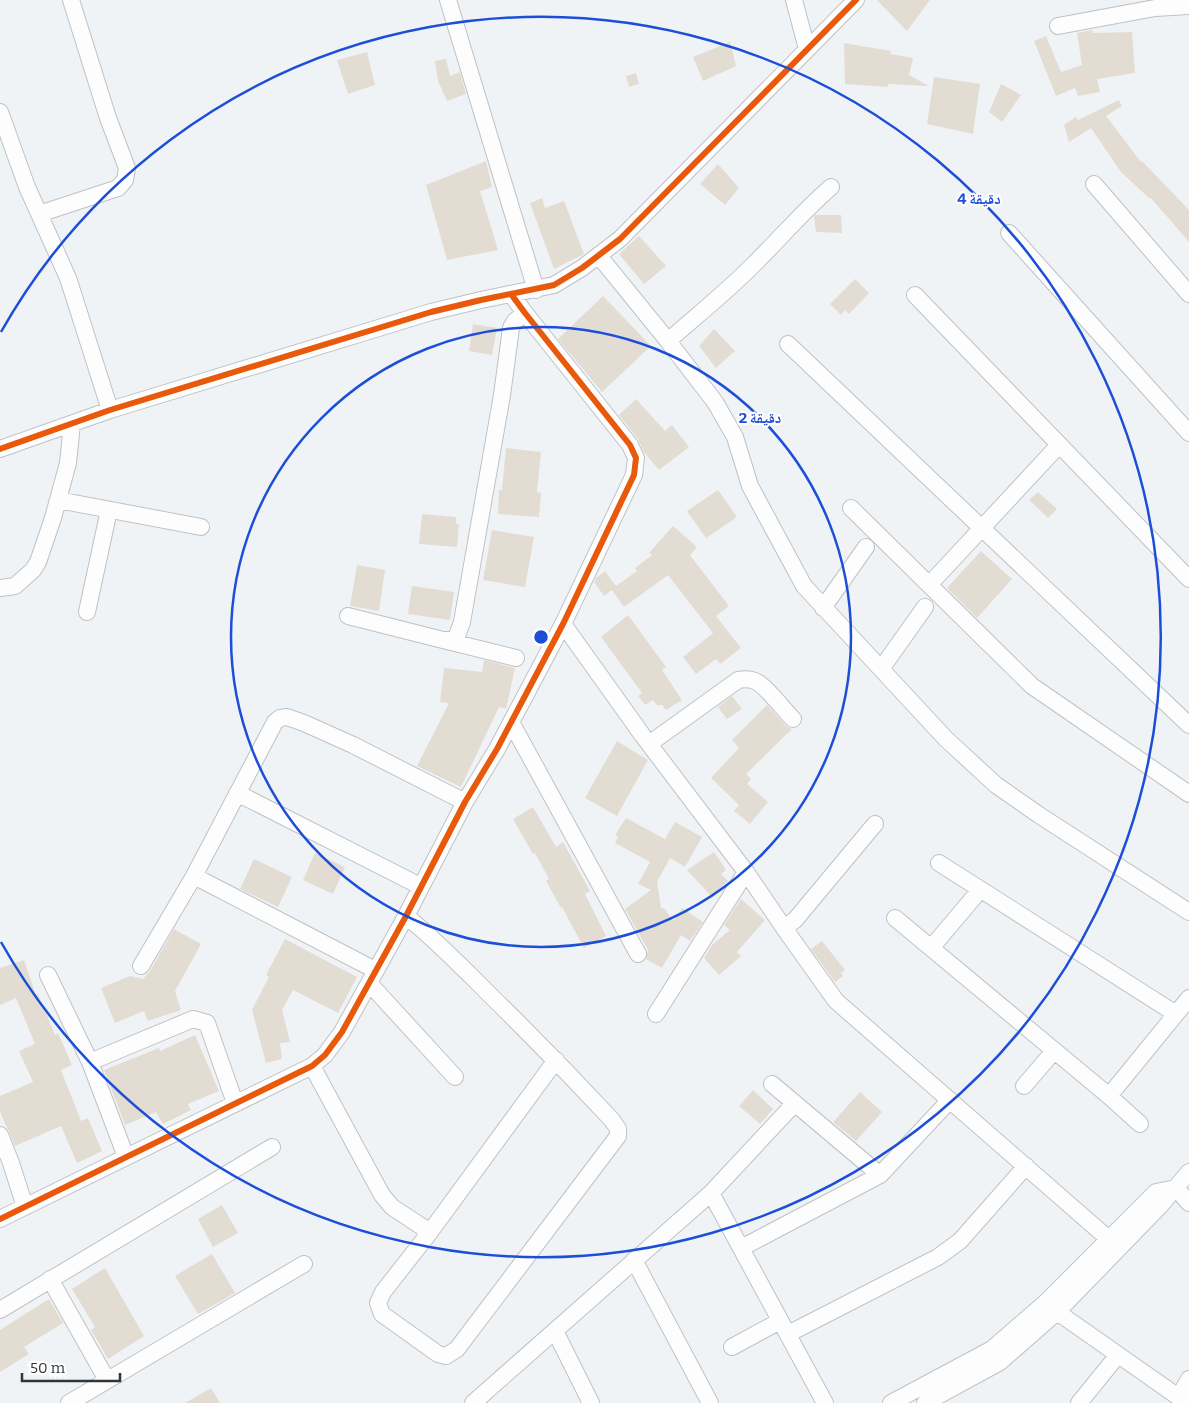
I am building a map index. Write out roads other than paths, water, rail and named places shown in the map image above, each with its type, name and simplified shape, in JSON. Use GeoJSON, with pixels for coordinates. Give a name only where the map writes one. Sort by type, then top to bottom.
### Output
{"type":"FeatureCollection","features":[{"type":"Feature","properties":{"kind":"street"},"geometry":{"type":"LineString","coordinates":[[39,214],[118,188],[125,180],[127,168],[108,118],[71,0]]}},
{"type":"Feature","properties":{"kind":"street"},"geometry":{"type":"LineString","coordinates":[[448,0],[536,290]]}},
{"type":"Feature","properties":{"kind":"street"},"geometry":{"type":"LineString","coordinates":[[794,0],[807,50]]}},
{"type":"Feature","properties":{"kind":"street"},"geometry":{"type":"LineString","coordinates":[[1,453],[110,410],[431,312],[554,285],[620,239],[856,0]]}},
{"type":"Feature","properties":{"kind":"street"},"geometry":{"type":"LineString","coordinates":[[1058,26],[1155,8],[1189,6]]}},
{"type":"Feature","properties":{"kind":"street"},"geometry":{"type":"LineString","coordinates":[[0,112],[27,188],[68,278],[110,410]]}},
{"type":"Feature","properties":{"kind":"street"},"geometry":{"type":"LineString","coordinates":[[1094,184],[1189,294]]}},
{"type":"Feature","properties":{"kind":"street"},"geometry":{"type":"LineString","coordinates":[[668,341],[747,272],[814,201],[831,188]]}},
{"type":"Feature","properties":{"kind":"street"},"geometry":{"type":"LineString","coordinates":[[1009,232],[1189,434]]}},
{"type":"Feature","properties":{"kind":"street"},"geometry":{"type":"LineString","coordinates":[[598,256],[715,402],[735,437],[750,486],[804,586],[823,608],[946,740],[996,785],[1189,912]]}},
{"type":"Feature","properties":{"kind":"street"},"geometry":{"type":"LineString","coordinates":[[0,1217],[25,1207],[312,1066],[325,1055],[342,1032],[406,916],[464,802],[497,749],[563,624],[634,475],[636,458],[630,445],[511,294]]}},
{"type":"Feature","properties":{"kind":"street"},"geometry":{"type":"LineString","coordinates":[[915,295],[1189,579]]}},
{"type":"Feature","properties":{"kind":"street"},"geometry":{"type":"LineString","coordinates":[[443,640],[453,640],[460,630],[500,404],[511,328],[515,321],[525,313]]}},
{"type":"Feature","properties":{"kind":"street"},"geometry":{"type":"LineString","coordinates":[[788,344],[1189,725]]}},
{"type":"Feature","properties":{"kind":"street"},"geometry":{"type":"LineString","coordinates":[[0,588],[14,586],[33,570],[38,562],[68,463],[72,424]]}},
{"type":"Feature","properties":{"kind":"street"},"geometry":{"type":"LineString","coordinates":[[929,585],[980,528],[1060,445]]}},
{"type":"Feature","properties":{"kind":"street"},"geometry":{"type":"LineString","coordinates":[[58,500],[201,528]]}},
{"type":"Feature","properties":{"kind":"street"},"geometry":{"type":"LineString","coordinates":[[852,508],[1032,686],[1189,794]]}},
{"type":"Feature","properties":{"kind":"street"},"geometry":{"type":"LineString","coordinates":[[87,612],[109,510]]}},
{"type":"Feature","properties":{"kind":"street"},"geometry":{"type":"LineString","coordinates":[[823,608],[866,547]]}},
{"type":"Feature","properties":{"kind":"street"},"geometry":{"type":"LineString","coordinates":[[881,669],[925,607]]}},
{"type":"Feature","properties":{"kind":"street"},"geometry":{"type":"LineString","coordinates":[[348,616],[516,658]]}},
{"type":"Feature","properties":{"kind":"street"},"geometry":{"type":"LineString","coordinates":[[563,624],[649,744],[746,872],[836,1001],[1114,1243]]}},
{"type":"Feature","properties":{"kind":"street"},"geometry":{"type":"LineString","coordinates":[[649,744],[742,679],[755,681],[793,719]]}},
{"type":"Feature","properties":{"kind":"street"},"geometry":{"type":"LineString","coordinates":[[142,966],[194,876],[275,722],[280,718],[287,717],[353,745],[464,802]]}},
{"type":"Feature","properties":{"kind":"street"},"geometry":{"type":"LineString","coordinates":[[511,722],[638,954]]}},
{"type":"Feature","properties":{"kind":"street"},"geometry":{"type":"LineString","coordinates":[[237,792],[420,886]]}},
{"type":"Feature","properties":{"kind":"street"},"geometry":{"type":"LineString","coordinates":[[784,928],[795,920],[875,824]]}},
{"type":"Feature","properties":{"kind":"street"},"geometry":{"type":"LineString","coordinates":[[939,864],[1176,1014]]}},
{"type":"Feature","properties":{"kind":"street"},"geometry":{"type":"LineString","coordinates":[[656,1014],[746,872]]}},
{"type":"Feature","properties":{"kind":"street"},"geometry":{"type":"LineString","coordinates":[[194,876],[372,976],[455,1077]]}},
{"type":"Feature","properties":{"kind":"street"},"geometry":{"type":"LineString","coordinates":[[931,948],[980,890]]}},
{"type":"Feature","properties":{"kind":"street"},"geometry":{"type":"LineString","coordinates":[[406,916],[431,936],[556,1060],[612,1120],[618,1129],[618,1136],[457,1349],[446,1356],[438,1354],[382,1314],[378,1303],[383,1292],[430,1232],[556,1060]]}},
{"type":"Feature","properties":{"kind":"street"},"geometry":{"type":"LineString","coordinates":[[895,918],[1140,1124]]}},
{"type":"Feature","properties":{"kind":"street"},"geometry":{"type":"LineString","coordinates":[[48,975],[90,1062],[126,1157]]}},
{"type":"Feature","properties":{"kind":"street"},"geometry":{"type":"LineString","coordinates":[[1109,1096],[1189,998]]}},
{"type":"Feature","properties":{"kind":"street"},"geometry":{"type":"LineString","coordinates":[[90,1062],[193,1019],[207,1023],[235,1103]]}},
{"type":"Feature","properties":{"kind":"street"},"geometry":{"type":"LineString","coordinates":[[1024,1086],[1054,1051]]}},
{"type":"Feature","properties":{"kind":"street"},"geometry":{"type":"LineString","coordinates":[[312,1066],[382,1195],[392,1207],[430,1232]]}},
{"type":"Feature","properties":{"kind":"street"},"geometry":{"type":"LineString","coordinates":[[772,1084],[880,1174]]}},
{"type":"Feature","properties":{"kind":"street"},"geometry":{"type":"LineString","coordinates":[[740,1248],[880,1174],[950,1100]]}},
{"type":"Feature","properties":{"kind":"street"},"geometry":{"type":"LineString","coordinates":[[476,1402],[711,1193],[795,1104]]}},
{"type":"Feature","properties":{"kind":"street"},"geometry":{"type":"LineString","coordinates":[[0,1136],[25,1207]]}},
{"type":"Feature","properties":{"kind":"street"},"geometry":{"type":"LineString","coordinates":[[0,1310],[272,1147]]}},
{"type":"Feature","properties":{"kind":"street"},"geometry":{"type":"LineString","coordinates":[[732,1347],[784,1327],[938,1257],[960,1241],[1026,1166]]}},
{"type":"Feature","properties":{"kind":"street"},"geometry":{"type":"LineString","coordinates":[[925,1403],[1000,1362],[1114,1243],[1156,1192],[1176,1188],[1189,1172]]}},
{"type":"Feature","properties":{"kind":"street"},"geometry":{"type":"LineString","coordinates":[[1176,1188],[1189,1204]]}},
{"type":"Feature","properties":{"kind":"street"},"geometry":{"type":"LineString","coordinates":[[711,1193],[825,1403]]}},
{"type":"Feature","properties":{"kind":"street"},"geometry":{"type":"LineString","coordinates":[[634,1260],[710,1403]]}},
{"type":"Feature","properties":{"kind":"street"},"geometry":{"type":"LineString","coordinates":[[69,1403],[304,1264]]}},
{"type":"Feature","properties":{"kind":"street"},"geometry":{"type":"LineString","coordinates":[[50,1279],[107,1380]]}},
{"type":"Feature","properties":{"kind":"street"},"geometry":{"type":"LineString","coordinates":[[1051,1308],[1183,1400],[1189,1379]]}},
{"type":"Feature","properties":{"kind":"street"},"geometry":{"type":"LineString","coordinates":[[891,1403],[992,1349],[1051,1308]]}},
{"type":"Feature","properties":{"kind":"street"},"geometry":{"type":"LineString","coordinates":[[555,1331],[591,1403]]}},
{"type":"Feature","properties":{"kind":"street"},"geometry":{"type":"LineString","coordinates":[[1079,1403],[1118,1355]]}}]}
